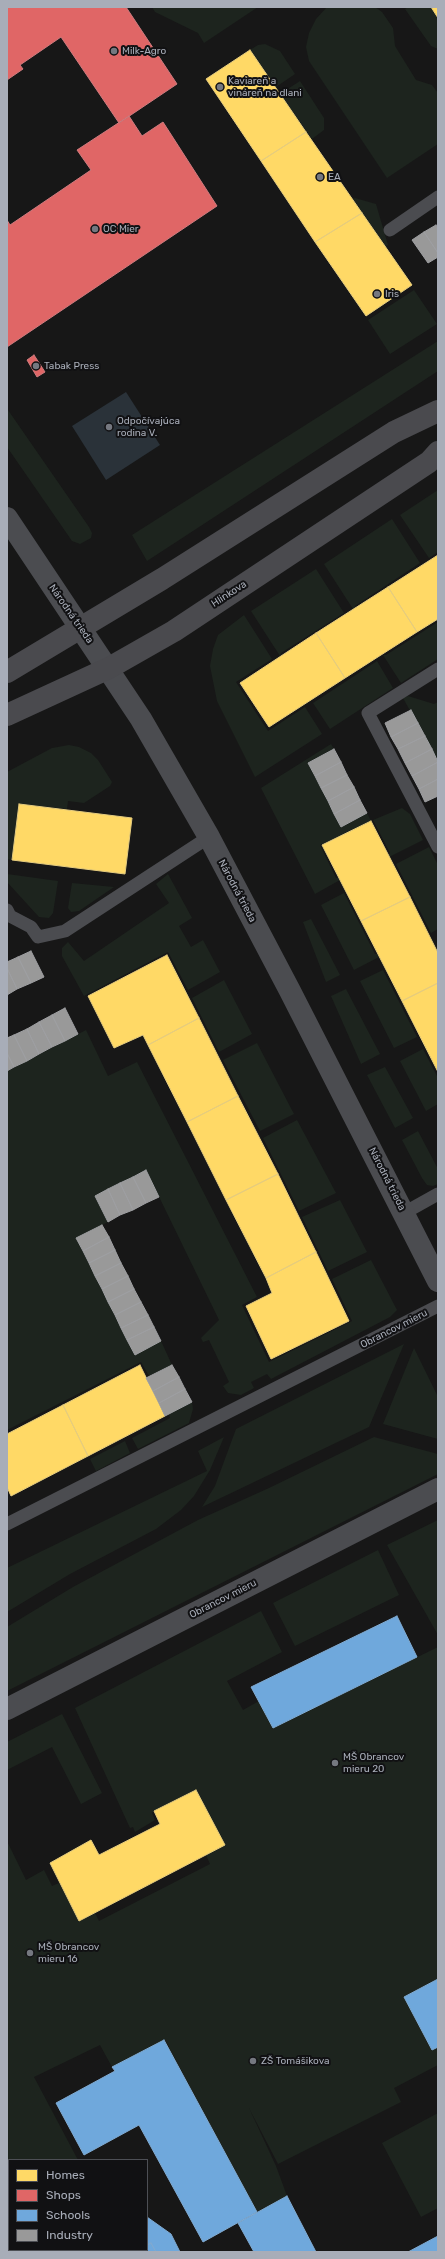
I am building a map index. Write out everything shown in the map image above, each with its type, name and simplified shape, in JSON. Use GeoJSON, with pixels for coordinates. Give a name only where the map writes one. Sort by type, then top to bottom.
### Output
{"type":"FeatureCollection","features":[{"type":"Feature","properties":{"kind":"main road"},"geometry":{"type":"LineString","coordinates":[[7,672],[162,579],[394,432],[438,412]]}},
{"type":"Feature","properties":{"kind":"main road","name":"Hlinkova"},"geometry":{"type":"LineString","coordinates":[[7,715],[109,668],[180,626],[429,462],[438,452]]}},
{"type":"Feature","properties":{"kind":"street","name":"Národná trieda"},"geometry":{"type":"LineString","coordinates":[[7,518],[80,628],[109,668],[141,719],[209,837],[438,1281]]}},
{"type":"Feature","properties":{"kind":"street","name":"Obrancov mieru"},"geometry":{"type":"LineString","coordinates":[[7,1709],[438,1489]]}},
{"type":"Feature","properties":{"kind":"lane"},"geometry":{"type":"LineString","coordinates":[[390,230],[438,197]]}},
{"type":"Feature","properties":{"kind":"lane"},"geometry":{"type":"LineString","coordinates":[[438,669],[368,713],[438,848]]}},
{"type":"Feature","properties":{"kind":"lane"},"geometry":{"type":"LineString","coordinates":[[7,910],[10,916],[31,927],[38,937],[65,931],[209,837]]}},
{"type":"Feature","properties":{"kind":"lane"},"geometry":{"type":"LineString","coordinates":[[404,1213],[438,1194]]}},
{"type":"Feature","properties":{"kind":"lane","name":"Obrancov mieru"},"geometry":{"type":"LineString","coordinates":[[7,1524],[438,1306]]}},
{"type":"Feature","properties":{"kind":"shaded area"},"geometry":{"type":"Polygon","coordinates":[[[152,7],[258,7],[204,43],[198,33],[155,12],[152,7]]]}},
{"type":"Feature","properties":{"kind":"shaded area"},"geometry":{"type":"Polygon","coordinates":[[[327,7],[375,7],[382,12],[393,28],[395,46],[416,80],[432,85],[438,93],[438,144],[387,178],[309,61],[306,47],[309,33],[316,19],[327,7]]]}},
{"type":"Feature","properties":{"kind":"shaded area"},"geometry":{"type":"Polygon","coordinates":[[[408,7],[431,7],[438,18],[438,49],[431,46],[405,9],[408,7]]]}},
{"type":"Feature","properties":{"kind":"shaded area"},"geometry":{"type":"Polygon","coordinates":[[[265,44],[280,51],[295,74],[276,87],[250,50],[258,45],[265,44]]]}},
{"type":"Feature","properties":{"kind":"shaded area"},"geometry":{"type":"Polygon","coordinates":[[[300,81],[324,118],[324,130],[312,139],[280,94],[300,81]]]}},
{"type":"Feature","properties":{"kind":"shaded area"},"geometry":{"type":"Polygon","coordinates":[[[355,198],[376,204],[388,245],[385,247],[353,199],[355,198]]]}},
{"type":"Feature","properties":{"kind":"shaded area"},"geometry":{"type":"Polygon","coordinates":[[[414,290],[437,324],[390,354],[368,320],[414,290]]]}},
{"type":"Feature","properties":{"kind":"shaded area"},"geometry":{"type":"Polygon","coordinates":[[[438,341],[438,371],[147,561],[132,535],[438,341]]]}},
{"type":"Feature","properties":{"kind":"shaded area"},"geometry":{"type":"Polygon","coordinates":[[[126,392],[160,445],[106,480],[72,426],[126,392]]]}},
{"type":"Feature","properties":{"kind":"shaded area"},"geometry":{"type":"Polygon","coordinates":[[[8,410],[89,527],[92,533],[91,538],[80,544],[72,541],[7,447],[8,410]]]}},
{"type":"Feature","properties":{"kind":"shaded area"},"geometry":{"type":"Polygon","coordinates":[[[438,490],[438,552],[429,558],[400,515],[438,490]]]}},
{"type":"Feature","properties":{"kind":"shaded area"},"geometry":{"type":"Polygon","coordinates":[[[392,519],[420,563],[355,606],[356,608],[353,609],[324,564],[392,519]]]}},
{"type":"Feature","properties":{"kind":"shaded area"},"geometry":{"type":"Polygon","coordinates":[[[316,569],[344,613],[281,653],[280,656],[251,611],[316,569]]]}},
{"type":"Feature","properties":{"kind":"shaded area"},"geometry":{"type":"Polygon","coordinates":[[[244,615],[272,659],[236,682],[268,731],[305,707],[322,734],[255,777],[217,701],[210,666],[213,649],[218,635],[244,615]]]}},
{"type":"Feature","properties":{"kind":"shaded area"},"geometry":{"type":"Polygon","coordinates":[[[438,622],[438,659],[401,683],[383,655],[386,655],[438,622]]]}},
{"type":"Feature","properties":{"kind":"shaded area"},"geometry":{"type":"Polygon","coordinates":[[[377,661],[393,688],[330,729],[313,703],[377,661]]]}},
{"type":"Feature","properties":{"kind":"shaded area"},"geometry":{"type":"Polygon","coordinates":[[[408,696],[434,704],[438,702],[438,761],[403,698],[408,696]]]}},
{"type":"Feature","properties":{"kind":"shaded area"},"geometry":{"type":"Polygon","coordinates":[[[331,744],[334,749],[308,763],[341,826],[367,813],[371,821],[320,845],[336,878],[339,877],[340,880],[315,894],[261,788],[331,744]]]}},
{"type":"Feature","properties":{"kind":"shaded area"},"geometry":{"type":"Polygon","coordinates":[[[69,745],[79,747],[91,753],[98,760],[112,782],[110,786],[84,803],[68,801],[67,809],[19,804],[12,860],[7,859],[7,772],[52,748],[69,745]]]}},
{"type":"Feature","properties":{"kind":"shaded area"},"geometry":{"type":"Polygon","coordinates":[[[402,808],[410,814],[423,840],[389,857],[388,855],[390,853],[373,820],[402,808]]]}},
{"type":"Feature","properties":{"kind":"shaded area"},"geometry":{"type":"Polygon","coordinates":[[[429,847],[438,865],[438,929],[431,933],[396,864],[429,847]]]}},
{"type":"Feature","properties":{"kind":"shaded area"},"geometry":{"type":"Polygon","coordinates":[[[7,874],[58,881],[53,913],[49,918],[39,917],[7,882],[7,874]]]}},
{"type":"Feature","properties":{"kind":"shaded area"},"geometry":{"type":"Polygon","coordinates":[[[168,874],[192,918],[179,926],[191,947],[203,940],[220,972],[188,990],[168,952],[84,996],[62,956],[62,948],[68,942],[84,961],[169,903],[156,884],[168,874]]]}},
{"type":"Feature","properties":{"kind":"shaded area"},"geometry":{"type":"Polygon","coordinates":[[[72,883],[114,887],[79,911],[71,912],[68,908],[72,883]]]}},
{"type":"Feature","properties":{"kind":"shaded area"},"geometry":{"type":"Polygon","coordinates":[[[344,893],[375,954],[379,957],[354,970],[321,905],[344,893]]]}},
{"type":"Feature","properties":{"kind":"shaded area"},"geometry":{"type":"Polygon","coordinates":[[[311,919],[340,975],[326,982],[303,922],[311,919]]]}},
{"type":"Feature","properties":{"kind":"shaded area"},"geometry":{"type":"Polygon","coordinates":[[[383,970],[417,1037],[394,1048],[360,981],[383,970]]]}},
{"type":"Feature","properties":{"kind":"shaded area"},"geometry":{"type":"Polygon","coordinates":[[[224,980],[252,1034],[219,1052],[192,998],[224,980]]]}},
{"type":"Feature","properties":{"kind":"shaded area"},"geometry":{"type":"Polygon","coordinates":[[[346,989],[380,1054],[361,1064],[331,996],[346,989]]]}},
{"type":"Feature","properties":{"kind":"shaded area"},"geometry":{"type":"Polygon","coordinates":[[[86,1030],[108,1076],[137,1062],[257,1297],[242,1305],[269,1362],[352,1321],[332,1279],[371,1260],[397,1310],[390,1317],[271,1379],[267,1374],[251,1382],[254,1388],[241,1395],[228,1393],[223,1386],[229,1382],[209,1340],[203,1342],[201,1338],[219,1320],[146,1170],[95,1196],[108,1222],[76,1238],[135,1354],[161,1341],[172,1365],[149,1376],[141,1362],[7,1430],[7,1071],[86,1030]]]}},
{"type":"Feature","properties":{"kind":"shaded area"},"geometry":{"type":"Polygon","coordinates":[[[257,1043],[294,1114],[260,1131],[223,1060],[257,1043]]]}},
{"type":"Feature","properties":{"kind":"shaded area"},"geometry":{"type":"Polygon","coordinates":[[[423,1049],[438,1078],[438,1104],[426,1111],[400,1061],[423,1049]]]}},
{"type":"Feature","properties":{"kind":"shaded area"},"geometry":{"type":"Polygon","coordinates":[[[385,1067],[413,1118],[395,1128],[367,1075],[385,1067]]]}},
{"type":"Feature","properties":{"kind":"shaded area"},"geometry":{"type":"Polygon","coordinates":[[[297,1120],[336,1193],[299,1211],[263,1138],[297,1120]]]}},
{"type":"Feature","properties":{"kind":"shaded area"},"geometry":{"type":"Polygon","coordinates":[[[418,1131],[438,1169],[438,1184],[433,1186],[427,1185],[422,1178],[402,1140],[418,1131]]]}},
{"type":"Feature","properties":{"kind":"shaded area"},"geometry":{"type":"Polygon","coordinates":[[[340,1200],[367,1252],[328,1271],[302,1217],[340,1200]]]}},
{"type":"Feature","properties":{"kind":"shaded area"},"geometry":{"type":"Polygon","coordinates":[[[404,1344],[369,1427],[202,1507],[215,1486],[236,1429],[404,1344]]]}},
{"type":"Feature","properties":{"kind":"shaded area"},"geometry":{"type":"Polygon","coordinates":[[[414,1348],[438,1397],[438,1439],[383,1424],[414,1348]]]}},
{"type":"Feature","properties":{"kind":"shaded area"},"geometry":{"type":"Polygon","coordinates":[[[192,1402],[193,1409],[189,1423],[138,1449],[132,1438],[170,1418],[169,1414],[192,1402]]]}},
{"type":"Feature","properties":{"kind":"shaded area"},"geometry":{"type":"Polygon","coordinates":[[[224,1437],[210,1470],[194,1496],[181,1510],[156,1529],[70,1574],[7,1612],[7,1568],[207,1471],[198,1451],[224,1437]]]}},
{"type":"Feature","properties":{"kind":"shaded area"},"geometry":{"type":"Polygon","coordinates":[[[374,1437],[438,1454],[438,1474],[7,1691],[7,1627],[73,1587],[198,1520],[269,1488],[374,1437]]]}},
{"type":"Feature","properties":{"kind":"shaded area"},"geometry":{"type":"Polygon","coordinates":[[[125,1441],[130,1453],[96,1471],[90,1459],[125,1441]]]}},
{"type":"Feature","properties":{"kind":"shaded area"},"geometry":{"type":"Polygon","coordinates":[[[438,1520],[438,1635],[387,1545],[438,1520]]]}},
{"type":"Feature","properties":{"kind":"shaded area"},"geometry":{"type":"Polygon","coordinates":[[[378,1550],[399,1595],[295,1646],[273,1603],[378,1550]]]}},
{"type":"Feature","properties":{"kind":"shaded area"},"geometry":{"type":"Polygon","coordinates":[[[261,1611],[282,1652],[227,1681],[243,1710],[259,1701],[273,1728],[438,1647],[438,1979],[404,1997],[432,2050],[438,2047],[438,2065],[394,2088],[401,2102],[278,2164],[249,2108],[276,2166],[287,2196],[257,2212],[165,2040],[112,2067],[100,2045],[34,2077],[77,2159],[8,2159],[8,2213],[7,2211],[7,1841],[26,1880],[44,1870],[52,1886],[59,1883],[79,1921],[95,1913],[99,1921],[210,1864],[206,1855],[225,1845],[196,1790],[154,1811],[152,1813],[155,1820],[135,1832],[133,1827],[130,1828],[75,1708],[261,1611]]]}},
{"type":"Feature","properties":{"kind":"shaded area"},"geometry":{"type":"Polygon","coordinates":[[[62,1714],[102,1793],[81,1804],[52,1747],[7,1770],[7,1742],[62,1714]]]}},
{"type":"Feature","properties":{"kind":"shaded area"},"geometry":{"type":"Polygon","coordinates":[[[438,2113],[438,2208],[421,2217],[382,2143],[438,2113]]]}},
{"type":"Feature","properties":{"kind":"building: Homes"},"geometry":{"type":"Polygon","coordinates":[[[431,7],[438,7],[438,18],[431,7]]]}},
{"type":"Feature","properties":{"kind":"building: Homes"},"geometry":{"type":"Polygon","coordinates":[[[250,50],[306,132],[261,161],[206,79],[250,50]]]}},
{"type":"Feature","properties":{"kind":"building: Homes"},"geometry":{"type":"Polygon","coordinates":[[[306,132],[362,213],[315,242],[261,161],[306,132]]]}},
{"type":"Feature","properties":{"kind":"building: Homes"},"geometry":{"type":"Polygon","coordinates":[[[362,213],[412,285],[366,316],[315,242],[362,213]]]}},
{"type":"Feature","properties":{"kind":"building: Homes"},"geometry":{"type":"Polygon","coordinates":[[[438,555],[438,619],[417,632],[388,587],[438,555]]]}},
{"type":"Feature","properties":{"kind":"building: Homes"},"geometry":{"type":"Polygon","coordinates":[[[388,587],[417,632],[345,678],[316,633],[388,587]]]}},
{"type":"Feature","properties":{"kind":"building: Homes"},"geometry":{"type":"Polygon","coordinates":[[[316,633],[345,678],[269,727],[240,683],[316,633]]]}},
{"type":"Feature","properties":{"kind":"building: Homes"},"geometry":{"type":"Polygon","coordinates":[[[19,804],[132,818],[125,874],[12,860],[19,804]]]}},
{"type":"Feature","properties":{"kind":"building: Homes"},"geometry":{"type":"Polygon","coordinates":[[[371,821],[410,897],[361,921],[322,845],[371,821]]]}},
{"type":"Feature","properties":{"kind":"building: Homes"},"geometry":{"type":"Polygon","coordinates":[[[410,897],[438,953],[438,983],[402,1001],[361,921],[410,897]]]}},
{"type":"Feature","properties":{"kind":"building: Homes"},"geometry":{"type":"Polygon","coordinates":[[[167,955],[199,1018],[148,1045],[143,1035],[114,1048],[88,996],[167,955]]]}},
{"type":"Feature","properties":{"kind":"building: Homes"},"geometry":{"type":"Polygon","coordinates":[[[438,983],[438,1072],[402,1001],[438,983]]]}},
{"type":"Feature","properties":{"kind":"building: Homes"},"geometry":{"type":"Polygon","coordinates":[[[199,1018],[238,1096],[187,1122],[148,1045],[199,1018]]]}},
{"type":"Feature","properties":{"kind":"building: Homes"},"geometry":{"type":"Polygon","coordinates":[[[238,1096],[278,1174],[226,1200],[187,1122],[238,1096]]]}},
{"type":"Feature","properties":{"kind":"building: Homes"},"geometry":{"type":"Polygon","coordinates":[[[278,1174],[316,1252],[266,1278],[226,1200],[278,1174]]]}},
{"type":"Feature","properties":{"kind":"building: Homes"},"geometry":{"type":"Polygon","coordinates":[[[316,1252],[349,1321],[271,1359],[246,1306],[272,1293],[266,1278],[316,1252]]]}},
{"type":"Feature","properties":{"kind":"building: Homes"},"geometry":{"type":"Polygon","coordinates":[[[140,1365],[165,1416],[88,1456],[63,1405],[140,1365]]]}},
{"type":"Feature","properties":{"kind":"building: Homes"},"geometry":{"type":"Polygon","coordinates":[[[63,1405],[88,1456],[11,1496],[7,1487],[7,1434],[63,1405]]]}},
{"type":"Feature","properties":{"kind":"building: Homes"},"geometry":{"type":"Polygon","coordinates":[[[196,1790],[225,1845],[79,1921],[50,1863],[91,1840],[99,1855],[160,1824],[154,1811],[196,1790]]]}},
{"type":"Feature","properties":{"kind":"building: Shops"},"geometry":{"type":"Polygon","coordinates":[[[7,7],[126,7],[177,84],[119,123],[61,37],[20,65],[23,69],[7,80],[7,7]]]}},
{"type":"Feature","properties":{"kind":"building: Shops","name":"OC Mier"},"geometry":{"type":"Polygon","coordinates":[[[129,116],[142,136],[163,122],[217,206],[7,347],[7,220],[10,225],[91,170],[77,150],[129,116]]]}},
{"type":"Feature","properties":{"kind":"building: Shops","name":"Tabak Press"},"geometry":{"type":"Polygon","coordinates":[[[34,355],[45,372],[37,377],[27,360],[34,355]]]}},
{"type":"Feature","properties":{"kind":"building: Schools"},"geometry":{"type":"Polygon","coordinates":[[[397,1616],[417,1657],[273,1728],[251,1687],[397,1616]]]}},
{"type":"Feature","properties":{"kind":"building: Schools"},"geometry":{"type":"Polygon","coordinates":[[[438,1979],[438,2047],[432,2050],[404,1997],[438,1979]]]}},
{"type":"Feature","properties":{"kind":"building: Schools"},"geometry":{"type":"Polygon","coordinates":[[[164,2040],[257,2212],[203,2242],[139,2125],[84,2155],[56,2103],[115,2071],[112,2067],[164,2040]]]}},
{"type":"Feature","properties":{"kind":"building: Schools"},"geometry":{"type":"Polygon","coordinates":[[[287,2196],[316,2252],[254,2252],[238,2223],[287,2196]]]}},
{"type":"Feature","properties":{"kind":"building: Schools"},"geometry":{"type":"Polygon","coordinates":[[[148,2218],[171,2234],[180,2252],[156,2252],[151,2243],[148,2244],[148,2218]]]}},
{"type":"Feature","properties":{"kind":"building: Schools"},"geometry":{"type":"Polygon","coordinates":[[[438,2236],[438,2252],[408,2252],[438,2236]]]}},
{"type":"Feature","properties":{"kind":"building: Schools"},"geometry":{"type":"Polygon","coordinates":[[[151,2243],[156,2252],[135,2252],[148,2251],[148,2244],[151,2243]]]}},
{"type":"Feature","properties":{"kind":"building: Schools"},"geometry":{"type":"Polygon","coordinates":[[[8,2249],[8,2251],[39,2252],[7,2252],[8,2249]]]}},
{"type":"Feature","properties":{"kind":"building: Schools"},"geometry":{"type":"Polygon","coordinates":[[[94,2251],[136,2251],[135,2252],[94,2251]]]}},
{"type":"Feature","properties":{"kind":"building: Industry"},"geometry":{"type":"Polygon","coordinates":[[[436,225],[438,228],[438,253],[424,232],[436,225]]]}},
{"type":"Feature","properties":{"kind":"building: Industry"},"geometry":{"type":"Polygon","coordinates":[[[424,232],[438,253],[438,257],[428,263],[412,240],[424,232]]]}},
{"type":"Feature","properties":{"kind":"building: Industry"},"geometry":{"type":"Polygon","coordinates":[[[411,710],[418,723],[391,737],[385,723],[411,710]]]}},
{"type":"Feature","properties":{"kind":"building: Industry"},"geometry":{"type":"Polygon","coordinates":[[[418,723],[425,736],[398,749],[391,737],[418,723]]]}},
{"type":"Feature","properties":{"kind":"building: Industry"},"geometry":{"type":"Polygon","coordinates":[[[425,736],[432,749],[405,763],[398,749],[425,736]]]}},
{"type":"Feature","properties":{"kind":"building: Industry"},"geometry":{"type":"Polygon","coordinates":[[[334,749],[341,762],[315,776],[308,763],[334,749]]]}},
{"type":"Feature","properties":{"kind":"building: Industry"},"geometry":{"type":"Polygon","coordinates":[[[432,749],[438,762],[412,776],[405,763],[432,749]]]}},
{"type":"Feature","properties":{"kind":"building: Industry"},"geometry":{"type":"Polygon","coordinates":[[[341,762],[347,775],[321,788],[315,776],[341,762]]]}},
{"type":"Feature","properties":{"kind":"building: Industry"},"geometry":{"type":"Polygon","coordinates":[[[438,762],[438,779],[419,789],[412,776],[438,762]]]}},
{"type":"Feature","properties":{"kind":"building: Industry"},"geometry":{"type":"Polygon","coordinates":[[[347,775],[354,787],[328,801],[321,788],[347,775]]]}},
{"type":"Feature","properties":{"kind":"building: Industry"},"geometry":{"type":"Polygon","coordinates":[[[438,779],[438,796],[425,802],[419,789],[438,779]]]}},
{"type":"Feature","properties":{"kind":"building: Industry"},"geometry":{"type":"Polygon","coordinates":[[[354,787],[360,800],[334,814],[328,801],[354,787]]]}},
{"type":"Feature","properties":{"kind":"building: Industry"},"geometry":{"type":"Polygon","coordinates":[[[360,800],[367,813],[341,827],[334,814],[360,800]]]}},
{"type":"Feature","properties":{"kind":"building: Industry"},"geometry":{"type":"Polygon","coordinates":[[[31,951],[44,977],[31,983],[18,957],[31,951]]]}},
{"type":"Feature","properties":{"kind":"building: Industry"},"geometry":{"type":"Polygon","coordinates":[[[18,957],[31,983],[17,989],[7,968],[7,962],[18,957]]]}},
{"type":"Feature","properties":{"kind":"building: Industry"},"geometry":{"type":"Polygon","coordinates":[[[7,968],[17,989],[7,995],[7,968]]]}},
{"type":"Feature","properties":{"kind":"building: Industry"},"geometry":{"type":"Polygon","coordinates":[[[65,1008],[78,1034],[65,1041],[52,1015],[65,1008]]]}},
{"type":"Feature","properties":{"kind":"building: Industry"},"geometry":{"type":"Polygon","coordinates":[[[52,1015],[65,1041],[52,1047],[39,1022],[52,1015]]]}},
{"type":"Feature","properties":{"kind":"building: Industry"},"geometry":{"type":"Polygon","coordinates":[[[39,1022],[52,1047],[39,1054],[27,1029],[39,1022]]]}},
{"type":"Feature","properties":{"kind":"building: Industry"},"geometry":{"type":"Polygon","coordinates":[[[27,1029],[39,1054],[27,1061],[14,1035],[27,1029]]]}},
{"type":"Feature","properties":{"kind":"building: Industry"},"geometry":{"type":"Polygon","coordinates":[[[14,1035],[27,1061],[14,1067],[7,1053],[7,1038],[14,1035]]]}},
{"type":"Feature","properties":{"kind":"building: Industry"},"geometry":{"type":"Polygon","coordinates":[[[7,1053],[14,1067],[7,1071],[7,1053]]]}},
{"type":"Feature","properties":{"kind":"building: Industry"},"geometry":{"type":"Polygon","coordinates":[[[146,1170],[159,1197],[146,1203],[133,1177],[146,1170]]]}},
{"type":"Feature","properties":{"kind":"building: Industry"},"geometry":{"type":"Polygon","coordinates":[[[133,1177],[146,1203],[133,1210],[120,1183],[133,1177]]]}},
{"type":"Feature","properties":{"kind":"building: Industry"},"geometry":{"type":"Polygon","coordinates":[[[120,1183],[133,1210],[120,1215],[108,1189],[120,1183]]]}},
{"type":"Feature","properties":{"kind":"building: Industry"},"geometry":{"type":"Polygon","coordinates":[[[108,1189],[120,1215],[108,1222],[95,1196],[108,1189]]]}},
{"type":"Feature","properties":{"kind":"building: Industry"},"geometry":{"type":"Polygon","coordinates":[[[102,1225],[109,1237],[83,1251],[76,1238],[102,1225]]]}},
{"type":"Feature","properties":{"kind":"building: Industry"},"geometry":{"type":"Polygon","coordinates":[[[109,1237],[115,1250],[89,1263],[83,1251],[109,1237]]]}},
{"type":"Feature","properties":{"kind":"building: Industry"},"geometry":{"type":"Polygon","coordinates":[[[115,1250],[121,1263],[95,1276],[89,1263],[115,1250]]]}},
{"type":"Feature","properties":{"kind":"building: Industry"},"geometry":{"type":"Polygon","coordinates":[[[121,1263],[128,1276],[102,1289],[95,1276],[121,1263]]]}},
{"type":"Feature","properties":{"kind":"building: Industry"},"geometry":{"type":"Polygon","coordinates":[[[128,1276],[134,1289],[108,1302],[102,1289],[128,1276]]]}},
{"type":"Feature","properties":{"kind":"building: Industry"},"geometry":{"type":"Polygon","coordinates":[[[134,1289],[141,1302],[115,1315],[108,1302],[134,1289]]]}},
{"type":"Feature","properties":{"kind":"building: Industry"},"geometry":{"type":"Polygon","coordinates":[[[141,1302],[148,1315],[121,1328],[115,1315],[141,1302]]]}},
{"type":"Feature","properties":{"kind":"building: Industry"},"geometry":{"type":"Polygon","coordinates":[[[148,1315],[154,1327],[127,1340],[121,1328],[148,1315]]]}},
{"type":"Feature","properties":{"kind":"building: Industry"},"geometry":{"type":"Polygon","coordinates":[[[154,1327],[161,1341],[135,1355],[127,1340],[154,1327]]]}},
{"type":"Feature","properties":{"kind":"building: Industry"},"geometry":{"type":"Polygon","coordinates":[[[172,1365],[179,1377],[153,1391],[146,1378],[172,1365]]]}},
{"type":"Feature","properties":{"kind":"building: Industry"},"geometry":{"type":"Polygon","coordinates":[[[179,1377],[185,1389],[159,1403],[153,1391],[179,1377]]]}},
{"type":"Feature","properties":{"kind":"building: Industry"},"geometry":{"type":"Polygon","coordinates":[[[185,1389],[192,1402],[165,1416],[159,1403],[185,1389]]]}},
{"type":"Feature","properties":{"kind":"place","name":"Milk-Agro"},"geometry":{"type":"Point","coordinates":[114,51]}},
{"type":"Feature","properties":{"kind":"place","name":"Kaviareň a vináreň na dlani"},"geometry":{"type":"Point","coordinates":[220,87]}},
{"type":"Feature","properties":{"kind":"place","name":"EA"},"geometry":{"type":"Point","coordinates":[320,177]}},
{"type":"Feature","properties":{"kind":"place","name":"OC Mier"},"geometry":{"type":"Point","coordinates":[95,229]}},
{"type":"Feature","properties":{"kind":"place","name":"Iris"},"geometry":{"type":"Point","coordinates":[377,294]}},
{"type":"Feature","properties":{"kind":"place","name":"Tabak Press"},"geometry":{"type":"Point","coordinates":[36,366]}},
{"type":"Feature","properties":{"kind":"place","name":"Odpočívajúca rodina V."},"geometry":{"type":"Point","coordinates":[109,427]}},
{"type":"Feature","properties":{"kind":"place","name":"MŠ Obrancov mieru 20"},"geometry":{"type":"Point","coordinates":[335,1763]}},
{"type":"Feature","properties":{"kind":"place","name":"MŠ Obrancov mieru 16"},"geometry":{"type":"Point","coordinates":[30,1953]}},
{"type":"Feature","properties":{"kind":"place","name":"ZŠ Tomášikova"},"geometry":{"type":"Point","coordinates":[253,2061]}}]}
